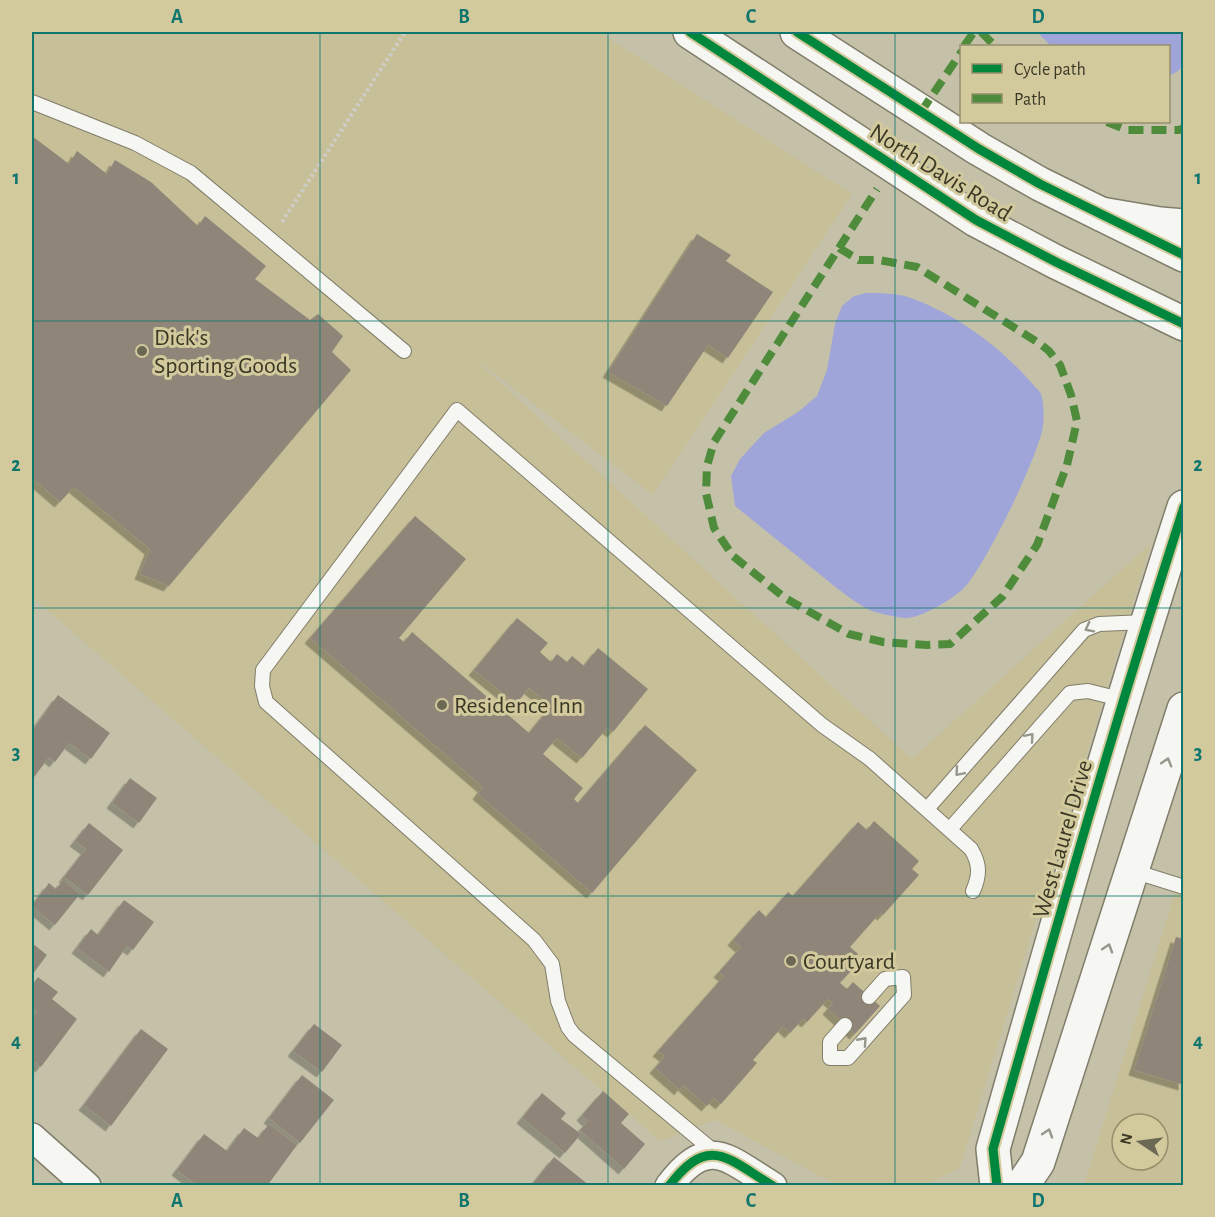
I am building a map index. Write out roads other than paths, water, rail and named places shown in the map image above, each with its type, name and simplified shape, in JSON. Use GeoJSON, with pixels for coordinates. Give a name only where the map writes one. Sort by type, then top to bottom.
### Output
{"type":"FeatureCollection","features":[{"type":"Feature","properties":{"kind":"main road","name":"North Davis Road"},"geometry":{"type":"LineString","coordinates":[[690,32],[976,220],[1184,324]]}},
{"type":"Feature","properties":{"kind":"main road","name":"North Davis Road"},"geometry":{"type":"LineString","coordinates":[[797,32],[979,148],[1040,184],[1184,255]]}},
{"type":"Feature","properties":{"kind":"main road"},"geometry":{"type":"LineString","coordinates":[[1101,214],[1184,226]]}},
{"type":"Feature","properties":{"kind":"main road","name":"West Laurel Drive"},"geometry":{"type":"LineString","coordinates":[[997,1185],[993,1149],[1146,622],[1184,507]]}},
{"type":"Feature","properties":{"kind":"main road"},"geometry":{"type":"LineString","coordinates":[[1022,1185],[1038,1162],[1184,709]]}},
{"type":"Feature","properties":{"kind":"street"},"geometry":{"type":"LineString","coordinates":[[32,1137],[87,1185]]}},
{"type":"Feature","properties":{"kind":"street"},"geometry":{"type":"LineString","coordinates":[[669,1185],[682,1169],[708,1154],[729,1158],[773,1185]]}},
{"type":"Feature","properties":{"kind":"lane"},"geometry":{"type":"LineString","coordinates":[[32,102],[135,143],[192,173],[404,351]]}},
{"type":"Feature","properties":{"kind":"lane"},"geometry":{"type":"LineString","coordinates":[[717,1154],[581,1042],[568,1027],[561,1010],[552,964],[534,940],[266,702],[262,686],[262,670],[457,410],[822,725],[870,759],[950,829],[971,849],[978,863],[978,877],[973,891]]}},
{"type":"Feature","properties":{"kind":"lane"},"geometry":{"type":"LineString","coordinates":[[927,809],[1084,630],[1099,624],[1146,622]]}},
{"type":"Feature","properties":{"kind":"lane"},"geometry":{"type":"LineString","coordinates":[[950,829],[1070,693],[1088,691],[1124,700]]}},
{"type":"Feature","properties":{"kind":"lane"},"geometry":{"type":"LineString","coordinates":[[1133,871],[1184,887]]}},
{"type":"Feature","properties":{"kind":"lane"},"geometry":{"type":"LineString","coordinates":[[845,1025],[830,1042],[830,1058],[848,1058],[904,995],[903,977],[885,979],[869,997]]}},
{"type":"Feature","properties":{"kind":"water"},"geometry":{"type":"Polygon","coordinates":[[[1037,32],[1183,32],[1183,63],[1180,69],[1170,75],[1170,45],[1050,45],[1037,32]]]}},
{"type":"Feature","properties":{"kind":"water"},"geometry":{"type":"Polygon","coordinates":[[[866,293],[906,296],[959,322],[990,343],[1017,367],[1040,392],[1043,402],[1043,426],[1032,461],[984,559],[958,593],[929,611],[908,618],[872,611],[864,607],[813,569],[735,506],[731,476],[740,459],[764,433],[798,412],[817,396],[827,370],[835,324],[842,306],[854,296],[866,293]]]}},
{"type":"Feature","properties":{"kind":"place","name":"Dick's Sporting Goods"},"geometry":{"type":"Point","coordinates":[142,351]}},
{"type":"Feature","properties":{"kind":"place","name":"Residence Inn"},"geometry":{"type":"Point","coordinates":[442,705]}},
{"type":"Feature","properties":{"kind":"place","name":"Courtyard"},"geometry":{"type":"Point","coordinates":[791,961]}}]}
